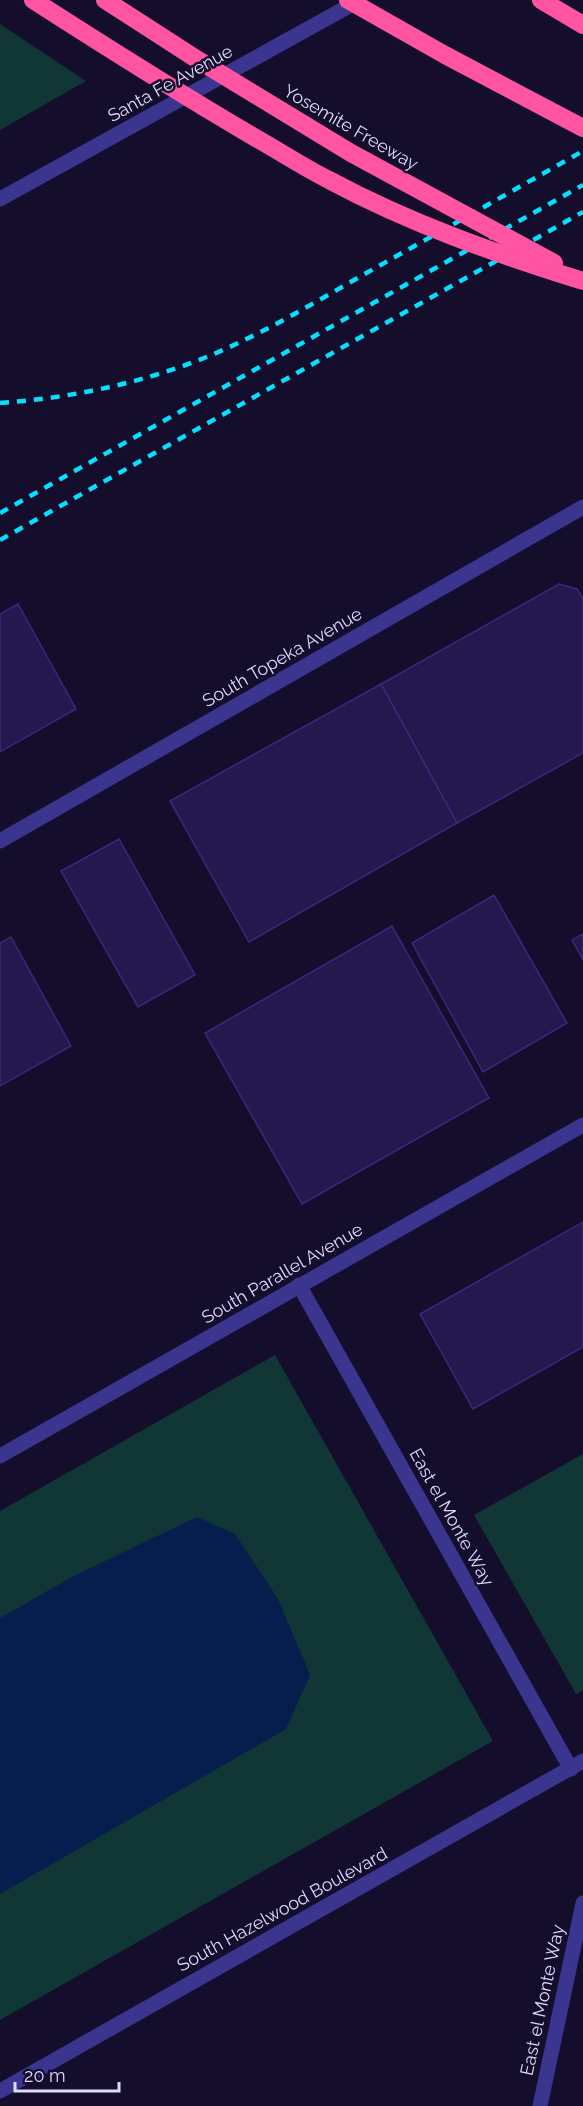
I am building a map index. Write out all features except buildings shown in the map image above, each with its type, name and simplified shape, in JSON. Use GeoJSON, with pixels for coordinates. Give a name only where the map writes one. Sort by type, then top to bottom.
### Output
{"type":"FeatureCollection","features":[{"type":"Feature","properties":{"kind":"highway"},"geometry":{"type":"LineString","coordinates":[[33,0],[165,85],[328,180],[386,208],[447,233],[518,260],[583,280]]}},
{"type":"Feature","properties":{"kind":"highway","name":"Yosemite Freeway"},"geometry":{"type":"LineString","coordinates":[[105,0],[198,60],[351,153],[583,280]]}},
{"type":"Feature","properties":{"kind":"highway"},"geometry":{"type":"LineString","coordinates":[[348,0],[445,55],[583,128]]}},
{"type":"Feature","properties":{"kind":"highway"},"geometry":{"type":"LineString","coordinates":[[541,0],[583,25]]}},
{"type":"Feature","properties":{"kind":"street","name":"Santa Fe Avenue"},"geometry":{"type":"LineString","coordinates":[[0,199],[360,0]]}},
{"type":"Feature","properties":{"kind":"street","name":"South Topeka Avenue"},"geometry":{"type":"LineString","coordinates":[[0,841],[581,512]]}},
{"type":"Feature","properties":{"kind":"street","name":"South Parallel Avenue"},"geometry":{"type":"LineString","coordinates":[[0,1456],[583,1125]]}},
{"type":"Feature","properties":{"kind":"street","name":"East el Monte Way"},"geometry":{"type":"LineString","coordinates":[[299,1286],[577,1765]]}},
{"type":"Feature","properties":{"kind":"street","name":"South Hazelwood Boulevard"},"geometry":{"type":"LineString","coordinates":[[0,2091],[577,1765]]}},
{"type":"Feature","properties":{"kind":"street","name":"East el Monte Way"},"geometry":{"type":"LineString","coordinates":[[540,2106],[583,1903]]}},
{"type":"Feature","properties":{"kind":"green space"},"geometry":{"type":"Polygon","coordinates":[[[0,24],[86,81],[0,130],[0,24]]]}},
{"type":"Feature","properties":{"kind":"green space"},"geometry":{"type":"Polygon","coordinates":[[[275,1355],[493,1741],[0,2020],[0,1511],[275,1355]]]}},
{"type":"Feature","properties":{"kind":"green space"},"geometry":{"type":"Polygon","coordinates":[[[583,1454],[583,1690],[576,1694],[474,1515],[583,1454]]]}},
{"type":"Feature","properties":{"kind":"water"},"geometry":{"type":"Polygon","coordinates":[[[197,1517],[235,1534],[278,1599],[310,1675],[286,1729],[0,1894],[0,1618],[74,1576],[197,1517]]]}},
{"type":"Feature","properties":{"kind":"railway"},"geometry":{"type":"LineString","coordinates":[[0,403],[52,398],[104,388],[154,375],[226,349],[292,316],[583,151]]}},
{"type":"Feature","properties":{"kind":"railway"},"geometry":{"type":"LineString","coordinates":[[0,513],[583,185]]}},
{"type":"Feature","properties":{"kind":"railway"},"geometry":{"type":"LineString","coordinates":[[0,540],[583,212]]}}]}
